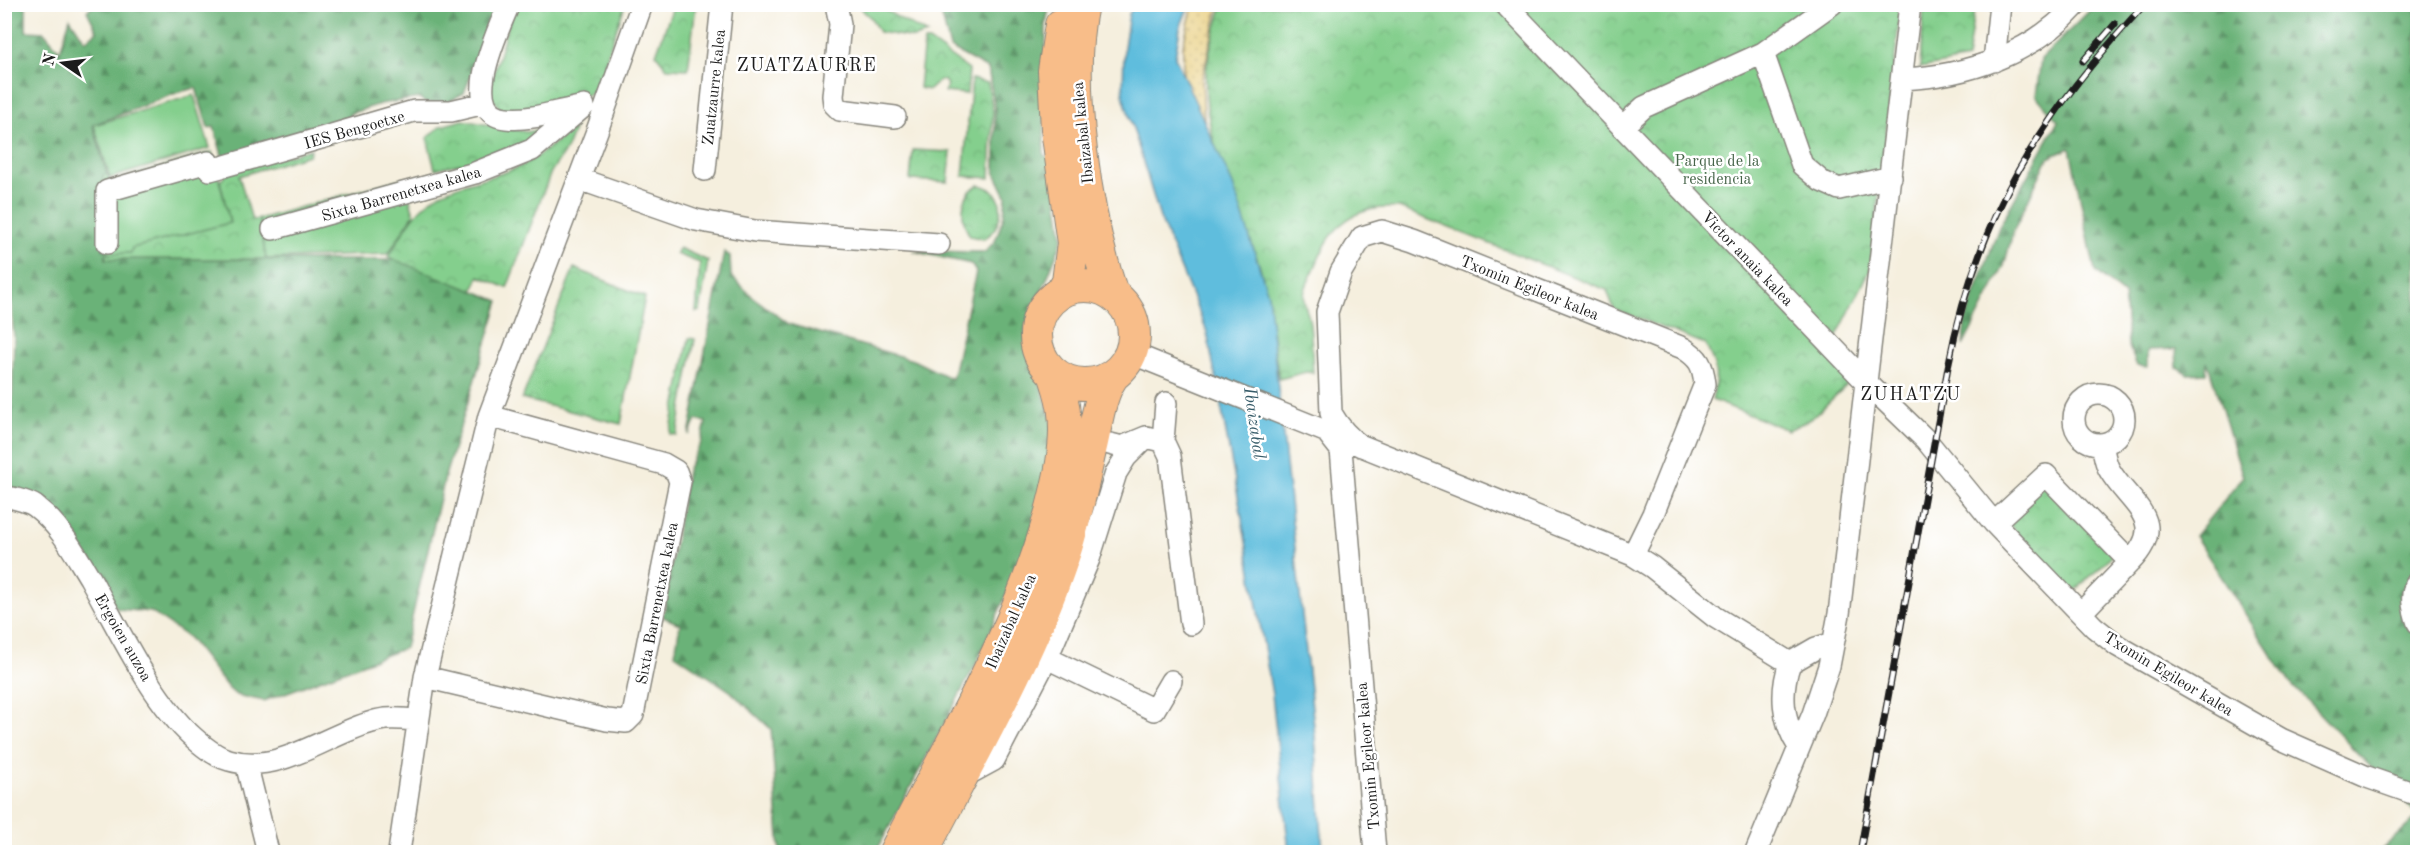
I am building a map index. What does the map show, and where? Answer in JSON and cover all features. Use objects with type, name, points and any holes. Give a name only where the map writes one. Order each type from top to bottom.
[{"type":"highway","name":"Ibaizabal kalea","points":[[1063,291],[1068,282],[1073,243],[1057,129],[1054,71],[1065,4]]},
{"type":"highway","name":"Ibaizabal kalea","points":[[1082,4],[1076,71],[1079,128],[1100,259],[1112,294]]},
{"type":"highway","points":[[1079,286],[1096,287],[1112,294],[1125,305],[1132,321],[1135,338],[1124,366],[1106,391],[1098,383],[1082,385],[1054,374],[1040,354],[1036,332],[1040,315],[1050,301],[1063,291],[1079,286]]},
{"type":"highway","name":"Ibaizabal kalea","points":[[895,852],[1001,643],[1030,579],[1041,548],[1056,491],[1064,447],[1065,415],[1054,374]]},
{"type":"highway","name":"Ibaizabal kalea","points":[[922,852],[1022,653],[1052,587],[1075,517],[1106,391]]},
{"type":"street","points":[[509,4],[482,75],[483,98],[491,112],[504,118],[532,117],[607,102]]},
{"type":"street","name":"Zuatzaurre kalea","points":[[705,170],[722,4]]},
{"type":"street","points":[[836,4],[840,24],[834,104],[840,110],[895,117]]},
{"type":"street","name":"Victor anaia kalea","points":[[1505,4],[1866,382]]},
{"type":"street","points":[[1622,127],[1644,107],[1763,53],[1832,4]]},
{"type":"street","points":[[1756,852],[1813,714],[1829,666],[1839,614],[1911,4]]},
{"type":"street","points":[[1994,61],[2000,4]]},
{"type":"street","points":[[399,852],[425,677],[489,416],[642,5]]},
{"type":"street","points":[[1902,79],[1950,74],[1994,61],[2047,33],[2076,6]]},
{"type":"street","points":[[1763,53],[1802,165],[1821,181],[1839,189],[1891,177]]},
{"type":"street","name":"IES Bengoetxe","points":[[107,243],[107,191],[208,162],[210,171],[485,103]]},
{"type":"street","name":"Sixta Barrenetxea kalea","points":[[273,229],[475,173],[532,150],[584,106]]},
{"type":"street","points":[[579,179],[696,220],[747,230],[939,244]]},
{"type":"street","name":"Txomin Egileor kalea","points":[[1375,852],[1341,450],[1328,422],[1327,312],[1331,295],[1341,272],[1362,237],[1382,231],[1414,241],[1683,348],[1698,357],[1704,370],[1705,384],[1653,514],[1633,555]]},
{"type":"street","points":[[1131,352],[1297,420],[1328,422],[1355,443],[1633,555],[1652,567],[1715,617],[1790,663]]},
{"type":"street","name":"Txomin Egileor kalea","points":[[1866,382],[1926,440],[1994,523],[2087,620],[2118,646],[2281,739],[2367,777],[2418,795]]},
{"type":"street","points":[[1106,391],[1107,441],[1110,444],[1116,473]]},
{"type":"street","points":[[959,779],[994,759],[1047,658],[1089,559],[1116,473],[1126,457],[1155,439],[1166,403]]},
{"type":"street","name":"Sixta Barrenetxea kalea","points":[[425,677],[607,720],[626,722],[633,715],[680,482],[676,471],[664,464],[489,416]]},
{"type":"street","points":[[1110,444],[1122,447],[1155,439]]},
{"type":"street","points":[[1155,439],[1170,456],[1191,624]]},
{"type":"street","points":[[1344,480],[1348,459],[1355,443]]},
{"type":"street","points":[[2087,620],[2130,562],[2142,550],[2147,538],[2146,522],[2130,495],[2109,471],[2102,444]]},
{"type":"street","points":[[1994,523],[2046,475],[2130,562]]},
{"type":"street","name":"Ergoien auzoa","points":[[14,498],[33,504],[52,522],[71,546],[163,703],[184,729],[205,748],[228,760],[246,763],[271,761],[292,756],[372,722],[392,718],[417,720]]},
{"type":"street","points":[[2418,581],[2415,584],[2412,605],[2418,623]]},
{"type":"street","points":[[1798,747],[1791,735],[1784,694],[1790,663],[1816,648],[1833,644]]},
{"type":"street","points":[[1047,658],[1154,710],[1171,681]]},
{"type":"street","points":[[246,763],[268,852]]},
{"type":"green space","points":[[674,4],[696,5],[688,69],[667,68],[656,54]]},
{"type":"green space","points":[[4,5],[26,5],[26,31],[44,32],[60,51],[70,18],[85,41],[97,31],[87,11],[93,5],[498,5],[464,93],[444,104],[424,102],[420,98],[380,104],[349,114],[355,124],[224,162],[214,127],[208,128],[196,88],[179,92],[93,125],[107,174],[103,175],[106,259],[398,260],[499,301],[446,473],[405,648],[264,701],[236,695],[189,638],[151,612],[118,609],[10,485],[14,338],[4,208]]},
{"type":"green space","points":[[514,5],[625,5],[608,53],[601,86],[597,91],[541,112],[503,113],[488,92]]},
{"type":"green space","points":[[863,5],[876,5],[927,34],[914,38],[879,32],[871,18],[861,9]]},
{"type":"green space","points":[[939,5],[1050,5],[1046,22],[1044,156],[1051,157],[1063,238],[1044,286],[1033,305],[1025,330],[1028,357],[1041,386],[1053,424],[1048,464],[1028,544],[977,662],[876,852],[780,852],[771,729],[730,691],[675,654],[680,624],[663,617],[687,470],[701,443],[706,422],[696,420],[689,435],[724,252],[730,256],[731,276],[754,298],[789,324],[913,360],[952,379],[976,272],[971,264],[913,251],[985,252],[995,241],[1004,216],[1006,196],[995,173],[995,108],[988,69],[950,48]]},
{"type":"green space","name":"Parque de la residencia","points":[[1222,5],[1901,5],[1870,270],[1836,338],[1850,382],[1811,419],[1788,430],[1712,400],[1715,371],[1705,344],[1614,309],[1607,290],[1399,208],[1369,210],[1357,214],[1346,220],[1329,239],[1304,295],[1310,325],[1313,373],[1306,372],[1279,379],[1270,311],[1261,271],[1217,151],[1206,101],[1207,66]]},
{"type":"green space","points":[[1924,5],[1975,5],[1967,59],[1920,68]]},
{"type":"green space","points":[[2095,5],[2417,5],[2417,815],[2290,683],[2195,536],[2243,477],[2207,361],[2206,373],[2188,374],[2177,367],[2176,349],[2148,350],[2148,367],[2137,366],[2128,344],[2124,295],[2095,271],[2070,148],[2048,158],[2013,232],[2004,266],[1963,346],[1965,322],[1999,227],[2058,121],[2036,96],[2041,59]]},
{"type":"green space","points":[[924,41],[929,41],[969,70],[967,94],[944,92],[947,86],[945,81],[940,80],[929,90],[919,88]]},
{"type":"green space","points":[[972,79],[988,83],[993,111],[990,178],[963,176]]},
{"type":"green space","points":[[194,95],[210,148],[110,178],[94,125]]},
{"type":"green space","points":[[463,120],[527,132],[554,126],[528,143],[497,155],[435,169],[427,138],[441,126]]},
{"type":"green space","points":[[575,127],[567,148],[551,172],[507,288],[479,276],[473,291],[388,257],[413,218],[432,199],[450,189],[504,173],[522,165],[538,156]]},
{"type":"green space","points":[[311,149],[309,155],[239,176],[252,220],[259,219],[266,259],[106,259],[103,175],[107,174],[110,182],[107,193],[108,254],[131,253],[132,248],[230,223],[220,181],[230,171]]},
{"type":"green space","points":[[913,150],[951,152],[948,182],[910,180]]},
{"type":"green space","points":[[212,152],[230,223],[132,248],[131,253],[108,254],[107,183]]},
{"type":"green space","points":[[404,178],[414,214],[388,254],[266,259],[259,219]]},
{"type":"green space","points":[[978,185],[995,193],[1000,208],[997,225],[984,239],[970,236],[963,216],[967,195]]},
{"type":"green space","points":[[679,248],[708,261],[700,311],[696,312],[700,263],[676,254]]},
{"type":"green space","points":[[574,268],[645,297],[621,424],[522,399]]},
{"type":"green space","points":[[689,338],[695,339],[677,435],[670,434]]},
{"type":"green space","points":[[2045,483],[2113,555],[2073,593],[2005,520]]},
{"type":"green space","points":[[2417,817],[2417,852],[2379,852]]},
{"type":"sand","points":[[1193,5],[1219,5],[1202,79],[1207,173],[1183,96],[1183,45]]},
{"type":"water","name":"Ibaizabal","points":[[1135,5],[1189,5],[1180,28],[1175,57],[1233,185],[1268,294],[1315,736],[1323,852],[1289,852],[1272,694],[1207,332],[1160,218],[1123,95],[1124,47],[1129,14]]},
{"type":"railway","points":[[1860,852],[1948,367],[1961,312],[1977,261],[2018,170],[2044,128],[2074,87],[2145,4]]},
{"type":"railway","points":[[2083,61],[2115,24]]},
{"type":"district","name":"ZUATZAURRE","points":[[807,65]]},
{"type":"district","name":"ZUHATZU","points":[[1911,394]]}]
